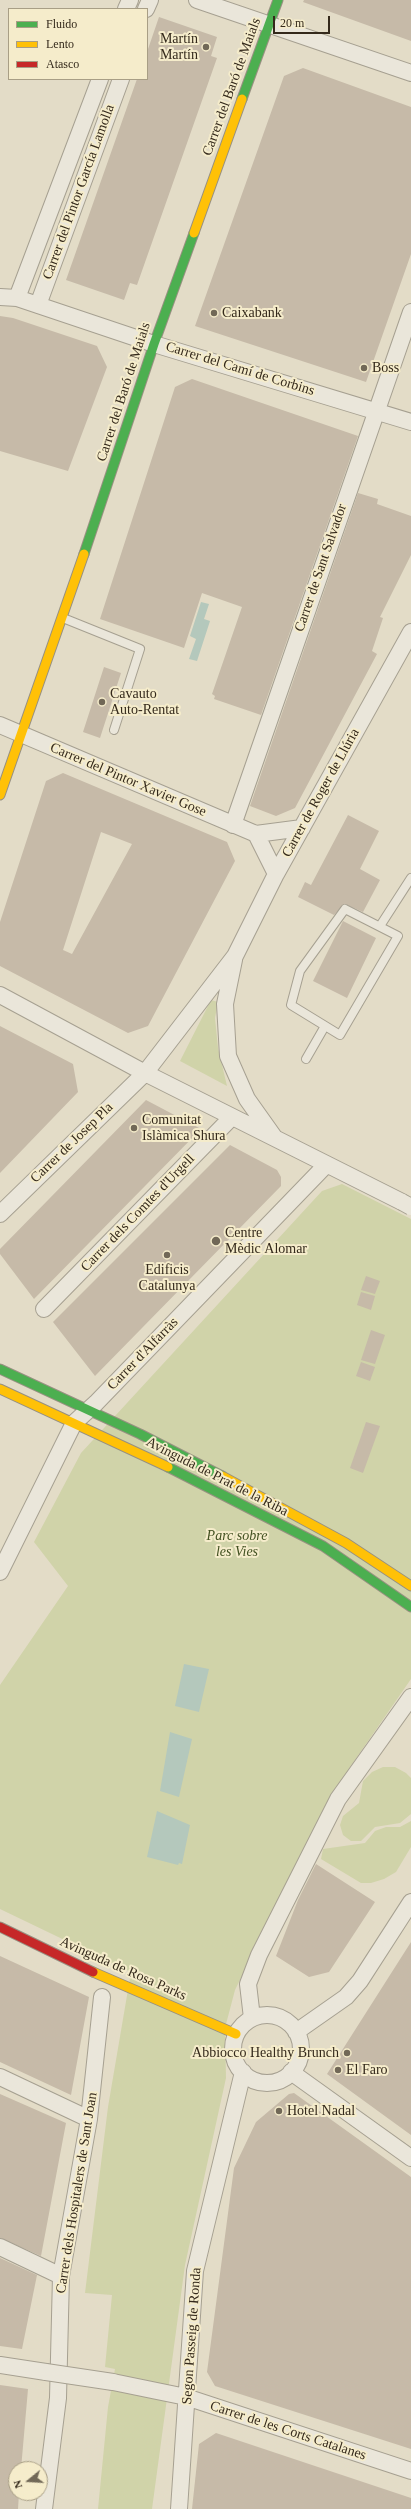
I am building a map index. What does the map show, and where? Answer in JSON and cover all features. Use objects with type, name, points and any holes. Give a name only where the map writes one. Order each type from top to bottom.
[{"type":"main road","name":"Carrer del Baró de Maials","points":[[0,795],[62,618],[154,344],[278,0]]},
{"type":"main road","name":"Avinguda de Prat de la Riba","points":[[0,1369],[140,1434],[311,1523],[346,1543],[411,1586]]},
{"type":"main road","name":"Avinguda de Prat de la Riba","points":[[0,1389],[190,1477],[323,1546],[411,1607]]},
{"type":"main road","name":"Avinguda de Rosa Parks","points":[[0,1927],[111,1980],[236,2034]]},
{"type":"street","points":[[197,0],[269,26],[411,73]]},
{"type":"street","name":"Carrer del Pintor García Lamolla","points":[[17,298],[100,80]]},
{"type":"street","name":"Carrer del Pintor García Lamolla","points":[[38,306],[121,80]]},
{"type":"street","name":"Carrer del Camí de Corbins","points":[[0,297],[17,298],[154,344],[376,410],[411,422]]},
{"type":"street","name":"Carrer de Sant Salvador","points":[[233,825],[411,312]]},
{"type":"street","name":"Carrer de Roger de Llúria","points":[[145,1073],[235,956],[276,874],[411,632]]},
{"type":"street","name":"Carrer del Pintor Xavier Gose","points":[[0,725],[256,834],[302,828]]},
{"type":"street","points":[[256,834],[276,874]]},
{"type":"street","name":"Carrer de Roger de Llúria","points":[[235,956],[225,1004],[228,1056],[247,1099],[275,1138]]},
{"type":"street","points":[[0,995],[145,1073],[406,1204]]},
{"type":"street","name":"Carrer de Josep Pla","points":[[0,1214],[145,1073]]},
{"type":"street","name":"Carrer dels Comtes d'Urgell","points":[[44,1308],[232,1116]]},
{"type":"street","name":"Carrer d'Alfarràs","points":[[0,1572],[74,1423],[326,1165]]},
{"type":"street","points":[[252,2018],[248,1984],[258,1955],[338,1799],[411,1697]]},
{"type":"street","points":[[296,2032],[346,1997],[360,1981],[411,1902]]},
{"type":"street","name":"Carrer dels Hospitalers de Sant Joan","points":[[44,2509],[58,2398],[61,2276],[89,2118],[102,1997]]},
{"type":"street","points":[[262,2015],[273,2015],[284,2019],[296,2032],[301,2045],[300,2055],[292,2072],[283,2078],[267,2082],[252,2079],[243,2072],[237,2064],[234,2054],[236,2034],[243,2025],[252,2018],[262,2015]]},
{"type":"street","name":"Segon Passeig de Ronda","points":[[179,2509],[195,2271],[243,2072]]},
{"type":"street","points":[[292,2072],[411,2158]]},
{"type":"street","points":[[0,2077],[89,2118]]},
{"type":"street","points":[[0,2247],[61,2276]]},
{"type":"street","name":"Carrer de les Corts Catalanes","points":[[0,2365],[112,2382],[186,2397],[411,2471]]},
{"type":"lane","points":[[62,618],[140,650],[114,730]]},
{"type":"lane","points":[[380,926],[411,878]]},
{"type":"lane","points":[[345,909],[380,926],[398,936],[340,1035],[291,1005],[300,972],[345,909]]},
{"type":"lane","points":[[306,1059],[325,1026]]},
{"type":"green space","points":[[211,1000],[218,1002],[215,1018],[218,1048],[227,1086],[180,1061]]},
{"type":"green space","name":"Parc sobre les Vies","points":[[342,1184],[411,1219],[411,1679],[348,1770],[301,1856],[235,1990],[225,2028],[226,2078],[185,2265],[152,2509],[98,2509],[108,2407],[115,2369],[105,2367],[112,2295],[85,2293],[108,2107],[131,1972],[0,1909],[0,1685],[68,1586],[34,1542],[81,1453],[322,1191]]},
{"type":"green space","points":[[383,1767],[395,1767],[406,1773],[411,1778],[411,1814],[400,1823],[375,1827],[361,1841],[351,1841],[343,1835],[340,1825],[343,1816],[359,1803],[363,1781],[372,1772]]},
{"type":"green space","points":[[411,1821],[411,1847],[396,1872],[384,1879],[371,1883],[361,1883],[321,1859],[323,1849],[365,1843],[375,1831],[386,1827],[400,1827]]},
{"type":"shaded area","points":[[201,602],[209,604],[204,619],[210,621],[197,661],[189,659],[196,639],[190,636]]},
{"type":"shaded area","points":[[184,1664],[209,1669],[199,1712],[175,1706]]},
{"type":"shaded area","points":[[170,1732],[192,1739],[179,1797],[160,1791]]},
{"type":"shaded area","points":[[157,1811],[190,1825],[182,1864],[179,1863],[178,1865],[147,1857]]},
{"type":"building","points":[[304,0],[411,0],[411,41],[303,2]]},
{"type":"building","points":[[159,17],[217,37],[211,56],[217,58],[137,285],[130,283],[124,300],[66,280],[137,80],[148,80],[148,49]]},
{"type":"building","points":[[303,68],[411,107],[411,254],[366,382],[195,326],[284,76]]},
{"type":"building","points":[[0,316],[13,318],[97,346],[107,367],[68,471],[0,451]]},
{"type":"building","points":[[192,379],[358,436],[261,715],[214,699],[215,696],[212,694],[242,607],[202,593],[184,648],[100,619],[175,387]]},
{"type":"building","points":[[358,493],[378,499],[377,504],[411,516],[411,555],[380,617],[383,618],[372,651],[377,654],[295,808],[276,816],[250,806]]},
{"type":"building","name":"Cavauto Auto-Rentat","points":[[104,667],[121,673],[100,738],[83,732]]},
{"type":"building","points":[[63,773],[227,842],[235,861],[148,1026],[128,1033],[0,966],[0,922],[46,781]],"holes":[[[101,832],[132,844],[72,954],[63,950]]]},
{"type":"building","points":[[348,815],[379,831],[360,869],[380,880],[363,912],[345,904],[334,915],[298,897],[305,882],[311,885]]},
{"type":"building","points":[[343,921],[376,938],[347,998],[313,981]]},
{"type":"building","points":[[0,1026],[73,1064],[78,1092],[0,1173]]},
{"type":"building","points":[[146,1100],[201,1129],[34,1299],[0,1254],[0,1249]]},
{"type":"building","name":"Edificis Catalunya","points":[[230,1145],[277,1170],[281,1177],[281,1186],[95,1376],[53,1322]]},
{"type":"building","points":[[366,1276],[380,1281],[375,1294],[361,1290]]},
{"type":"building","points":[[361,1292],[375,1296],[371,1310],[357,1305]]},
{"type":"building","points":[[371,1330],[385,1335],[375,1364],[361,1360]]},
{"type":"building","points":[[361,1362],[375,1367],[370,1381],[356,1376]]},
{"type":"building","points":[[366,1422],[380,1426],[363,1473],[350,1468]]},
{"type":"building","points":[[316,1864],[375,1902],[329,1972],[309,1977],[276,1956],[298,1900]]},
{"type":"building","points":[[411,1942],[411,2135],[327,2074]]},
{"type":"building","points":[[0,1956],[89,1997],[71,2095],[0,2062]]},
{"type":"building","points":[[294,2093],[411,2177],[411,2449],[215,2386],[207,2372],[234,2168],[256,2122],[289,2094]]},
{"type":"building","points":[[0,2094],[66,2123],[41,2256],[0,2238]]},
{"type":"building","points":[[0,2258],[37,2275],[22,2349],[0,2346]]},
{"type":"building","points":[[0,2385],[28,2389],[22,2461],[8,2461],[8,2501],[18,2501],[18,2509],[0,2509]]},
{"type":"building","points":[[216,2433],[411,2498],[411,2509],[192,2509],[199,2444]]},
{"type":"traffic: fast","points":[[242,99],[278,0]]},
{"type":"traffic: fast","points":[[84,554],[154,344],[194,233]]},
{"type":"traffic: fast","points":[[0,1369],[140,1434],[222,1476]]},
{"type":"traffic: fast","points":[[168,1467],[323,1546],[411,1607]]},
{"type":"traffic: slow","points":[[194,233],[242,99]]},
{"type":"traffic: slow","points":[[0,795],[84,554]]},
{"type":"traffic: slow","points":[[0,1389],[168,1467]]},
{"type":"traffic: slow","points":[[222,1476],[346,1543],[411,1586]]},
{"type":"traffic: slow","points":[[93,1972],[236,2034]]},
{"type":"traffic: jam","points":[[0,1927],[93,1972]]},
{"type":"place","name":"Martín Martín","points":[[206,47]]},
{"type":"place","name":"Caixabank","points":[[214,313]]},
{"type":"place","name":"Boss","points":[[364,368]]},
{"type":"place","name":"Cavauto Auto-Rentat","points":[[102,702]]},
{"type":"place","name":"Comunitat Islàmica Shura","points":[[134,1128]]},
{"type":"place","name":"Centre Mèdic Alomar","points":[[216,1241]]},
{"type":"place","name":"Edificis Catalunya","points":[[167,1255]]},
{"type":"place","name":"Abbiocco Healthy Brunch","points":[[347,2053]]},
{"type":"place","name":"El Faro","points":[[338,2070]]},
{"type":"place","name":"Hotel Nadal","points":[[279,2111]]}]
